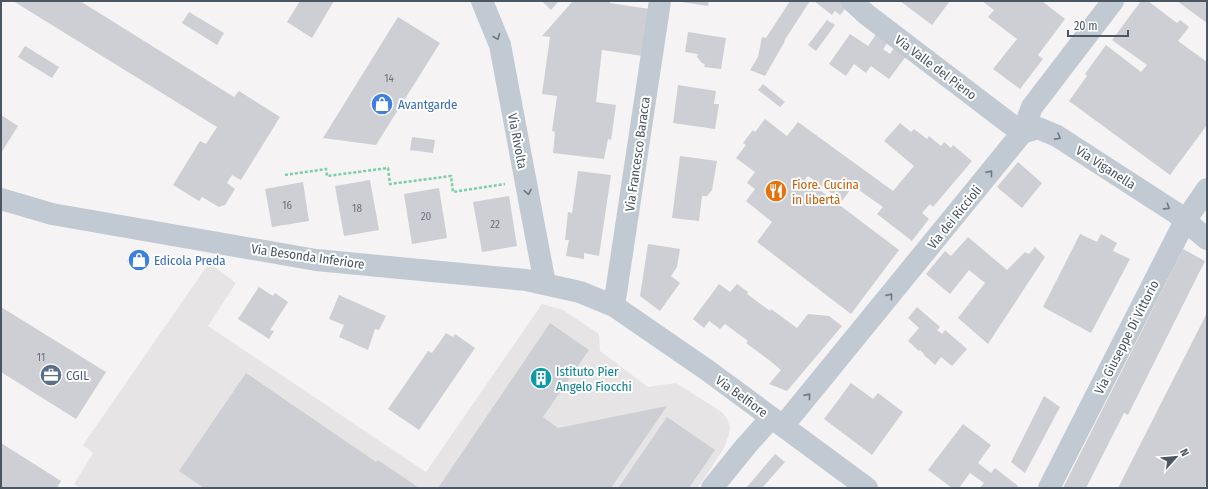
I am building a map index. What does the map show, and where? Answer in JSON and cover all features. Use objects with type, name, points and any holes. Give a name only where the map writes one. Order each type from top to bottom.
[{"type":"street","name":"Via Rivolta","points":[[482,1],[500,45],[545,284]]},
{"type":"street","name":"Via Francesco Baracca","points":[[614,306],[660,1]]},
{"type":"street","name":"Via Valle del Pieno","points":[[852,1],[866,14],[1022,133]]},
{"type":"street","name":"Via dei Riccioli","points":[[712,488],[746,446],[777,422],[1022,133],[1032,107],[1113,1]]},
{"type":"street","name":"Via Viganella","points":[[1022,133],[1038,128],[1057,136],[1176,213],[1207,239]]},
{"type":"street","name":"Via Giuseppe Di Vittorio","points":[[1049,488],[1185,221],[1207,189]]},
{"type":"street","name":"Via Besonda Inferiore","points":[[1,199],[52,214],[316,260],[526,280],[580,292],[614,306]]},
{"type":"street","name":"Via Belfiore","points":[[614,306],[707,370],[867,488]]},
{"type":"path","points":[[285,175],[326,170],[327,176],[388,168],[390,184],[451,176],[453,192],[526,182]]},
{"type":"shaded area","points":[[209,263],[236,283],[208,326],[426,472],[542,304],[563,310],[599,334],[600,351],[648,387],[676,383],[723,413],[730,427],[729,434],[724,448],[698,488],[80,488],[74,484],[93,453],[83,445]]},
{"type":"building","points":[[13,1],[80,1],[234,97],[239,91],[280,117],[241,180],[232,175],[227,183],[235,189],[225,205],[219,207],[202,197],[199,201],[173,185],[200,141],[206,144],[217,127]]},
{"type":"building","points":[[300,1],[334,1],[312,38],[287,22]]},
{"type":"building","points":[[542,1],[559,1],[551,10]]},
{"type":"building","points":[[573,1],[610,1],[610,3],[649,9],[643,56],[602,50],[596,102],[616,105],[611,140],[608,139],[604,159],[553,153],[555,132],[552,131],[557,96],[542,94],[550,37],[542,36]]},
{"type":"building","points":[[682,1],[709,1],[708,6]]},
{"type":"building","points":[[790,1],[810,1],[784,41],[765,76],[750,70],[758,57],[762,37],[766,38]]},
{"type":"building","points":[[814,1],[846,1],[849,4],[840,15],[835,11],[832,15]]},
{"type":"building","points":[[900,1],[950,1],[932,25]]},
{"type":"building","points":[[982,1],[1042,1],[1065,19],[1038,55],[1043,59],[1020,89],[993,69],[1017,39],[988,17],[994,10]]},
{"type":"building","points":[[1141,1],[1148,1],[1177,23],[1180,20],[1189,27],[1178,41],[1207,62],[1207,125],[1170,175],[1069,101],[1087,76],[1085,74],[1106,45],[1141,72],[1147,65],[1112,40]]},
{"type":"building","points":[[1177,1],[1207,1],[1207,23]]},
{"type":"building","points":[[189,12],[224,33],[217,45],[182,23]]},
{"type":"building","points":[[398,17],[440,43],[376,145],[323,138]]},
{"type":"building","points":[[827,20],[835,25],[816,51],[808,45]]},
{"type":"building","points":[[688,32],[726,38],[721,69],[704,67],[705,64],[702,63],[697,57],[698,54],[685,52]]},
{"type":"building","points":[[877,33],[889,41],[883,49],[890,54],[895,46],[907,55],[889,79],[871,66],[866,73],[854,64],[846,76],[829,64],[850,34],[868,46]]},
{"type":"building","points":[[25,46],[59,67],[52,78],[18,57]]},
{"type":"building","points":[[763,84],[785,102],[780,107],[758,90]]},
{"type":"building","points":[[678,85],[716,91],[714,104],[719,104],[715,129],[673,123]]},
{"type":"building","points":[[1,115],[18,126],[1,153]]},
{"type":"building","points":[[765,119],[787,136],[798,122],[893,191],[914,166],[884,141],[900,123],[911,132],[914,129],[927,139],[929,136],[941,146],[944,142],[951,148],[953,145],[972,161],[933,207],[930,204],[922,213],[929,219],[912,241],[877,214],[883,207],[853,186],[842,201],[808,176],[805,179],[899,250],[851,314],[757,242],[772,222],[746,201],[755,189],[747,183],[755,172],[736,158],[746,145],[743,143],[753,130],[755,132]]},
{"type":"building","points":[[412,137],[435,140],[433,153],[410,150]]},
{"type":"building","points":[[680,156],[717,161],[712,190],[707,196],[702,196],[699,221],[672,218]]},
{"type":"building","points":[[1018,162],[1042,183],[1022,208],[997,187]]},
{"type":"building","points":[[578,171],[611,175],[599,256],[584,253],[584,259],[566,256],[569,240],[565,240],[568,212],[572,213]]},
{"type":"building","points":[[370,180],[379,230],[344,236],[335,186]]},
{"type":"building","points":[[303,182],[309,221],[272,227],[265,189]]},
{"type":"building","points":[[439,188],[447,238],[412,244],[404,194]]},
{"type":"building","points":[[509,196],[517,246],[482,252],[473,202]]},
{"type":"building","points":[[1080,234],[1097,242],[1101,234],[1117,243],[1113,251],[1130,259],[1091,333],[1043,307]]},
{"type":"building","points":[[968,237],[1007,270],[1025,252],[1029,254],[1035,247],[1045,257],[988,344],[958,318],[985,283],[969,270],[950,294],[926,274],[945,251],[951,256]]},
{"type":"building","points":[[648,244],[680,249],[677,267],[671,276],[680,283],[660,311],[640,296]]},
{"type":"building","points":[[1183,249],[1205,261],[1128,415],[1124,413],[1086,488],[1063,488]]},
{"type":"building","name":"Edicola Preda","points":[[129,254],[150,257],[149,266],[127,262]]},
{"type":"building","points":[[719,284],[730,292],[737,284],[748,292],[747,294],[770,311],[771,309],[797,328],[808,314],[829,316],[842,326],[787,391],[769,384],[781,370],[746,343],[748,341],[725,324],[720,329],[709,321],[704,328],[693,319]]},
{"type":"building","points":[[259,287],[273,296],[275,293],[288,302],[270,330],[274,331],[269,339],[238,319]]},
{"type":"building","points":[[339,295],[386,316],[379,330],[375,329],[368,350],[339,337],[344,325],[329,319]]},
{"type":"building","points":[[1,307],[106,372],[76,419],[1,372]]},
{"type":"building","points":[[917,307],[940,327],[937,330],[942,334],[945,330],[967,349],[952,366],[941,357],[935,365],[920,350],[919,351],[908,341],[919,328],[908,318]]},
{"type":"building","points":[[1207,313],[1207,482],[1204,488],[1118,488]]},
{"type":"building","name":"Istituto Pier Angelo Fiocchi","points":[[550,323],[589,350],[543,417],[558,428],[667,406],[611,488],[438,488]]},
{"type":"building","points":[[446,333],[453,337],[455,334],[475,348],[419,430],[388,409],[428,351],[432,353]]},
{"type":"building","points":[[246,373],[376,462],[378,460],[419,488],[204,488],[179,471]]},
{"type":"building","points":[[851,383],[873,399],[878,393],[903,412],[872,455],[824,419]]},
{"type":"building","points":[[1044,396],[1060,407],[1025,473],[1011,462]]},
{"type":"building","points":[[667,417],[715,450],[689,488],[618,488]]},
{"type":"building","points":[[963,424],[991,445],[978,463],[991,473],[995,468],[1018,486],[1017,488],[980,488],[984,483],[970,473],[959,488],[952,488],[928,470]]},
{"type":"building","points":[[1,443],[61,481],[57,488],[1,488]]},
{"type":"building","points":[[775,454],[785,462],[762,488],[746,488]]},
{"type":"place","name":"Avantgarde","points":[[382,104]]},
{"type":"place","name":"Fiore. Cucina in libertà","points":[[776,191]]},
{"type":"place","name":"Edicola Preda","points":[[139,260]]},
{"type":"place","name":"CGIL","points":[[51,375]]},
{"type":"place","name":"Istituto Pier Angelo Fiocchi","points":[[541,378]]}]
